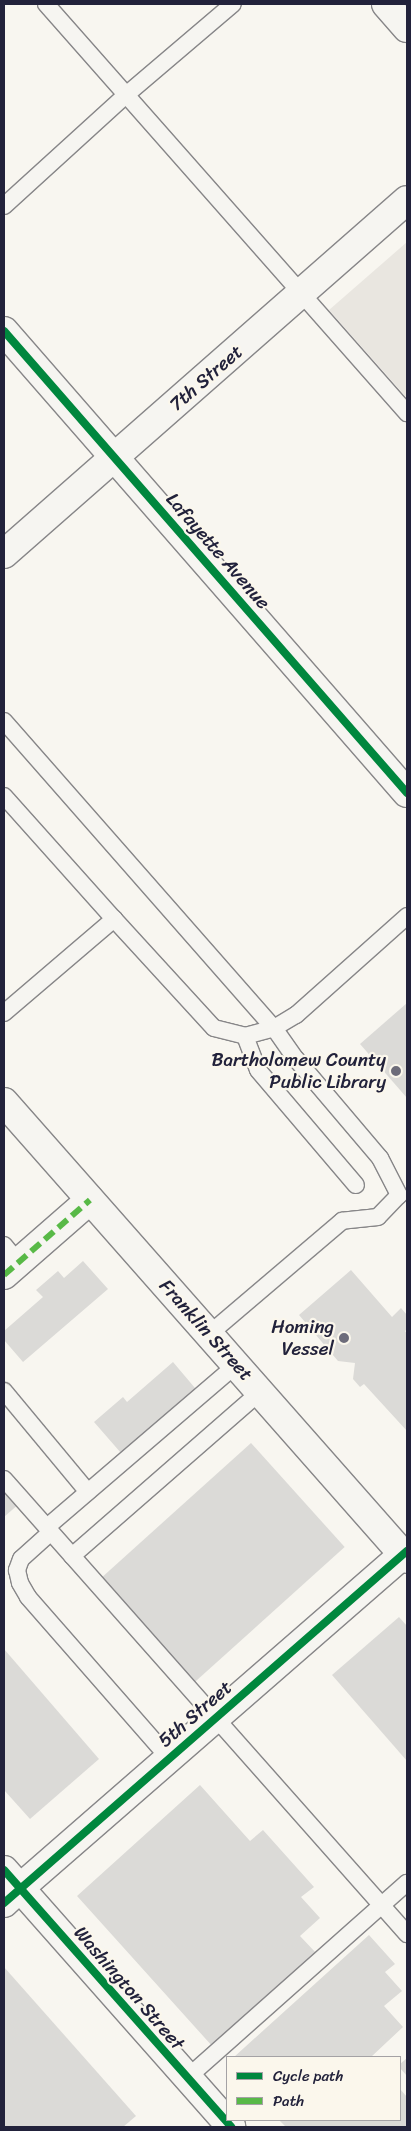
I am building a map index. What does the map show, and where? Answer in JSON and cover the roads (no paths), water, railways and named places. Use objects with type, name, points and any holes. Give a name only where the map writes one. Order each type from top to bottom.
[{"type":"street","points":[[386,4],[407,28]]},
{"type":"street","name":"7th Street","points":[[4,554],[407,200]]},
{"type":"street","name":"Lafayette Avenue","points":[[4,331],[407,793]]},
{"type":"street","name":"Franklin Street","points":[[4,1102],[406,1555]]},
{"type":"street","points":[[9,1261],[90,1200]]},
{"type":"street","name":"5th Street","points":[[9,1887],[170,1758],[406,1555]]},
{"type":"street","name":"Washington Street","points":[[9,1887],[188,2078],[231,2127]]},
{"type":"lane","points":[[4,206],[126,95],[233,4]]},
{"type":"lane","points":[[53,6],[126,95],[407,412]]},
{"type":"lane","points":[[4,721],[274,1028],[296,1059],[380,1158],[400,1195],[378,1217],[342,1221],[209,1334]]},
{"type":"lane","points":[[4,796],[214,1028],[245,1036],[274,1028],[296,1015],[407,916]]},
{"type":"lane","points":[[4,1013],[114,919]]},
{"type":"lane","points":[[245,1036],[258,1070],[356,1185]]},
{"type":"lane","points":[[170,1758],[28,1596],[20,1584],[17,1570],[21,1559],[88,1492],[236,1365]]},
{"type":"lane","points":[[4,1391],[88,1492]]},
{"type":"lane","points":[[72,1556],[260,1392]]},
{"type":"lane","points":[[4,1479],[407,1934]]},
{"type":"lane","points":[[188,2078],[407,1883]]},
{"type":"place","name":"Bartholomew County Public Library","points":[[396,1071]]},
{"type":"place","name":"Homing Vessel","points":[[344,1338]]}]
